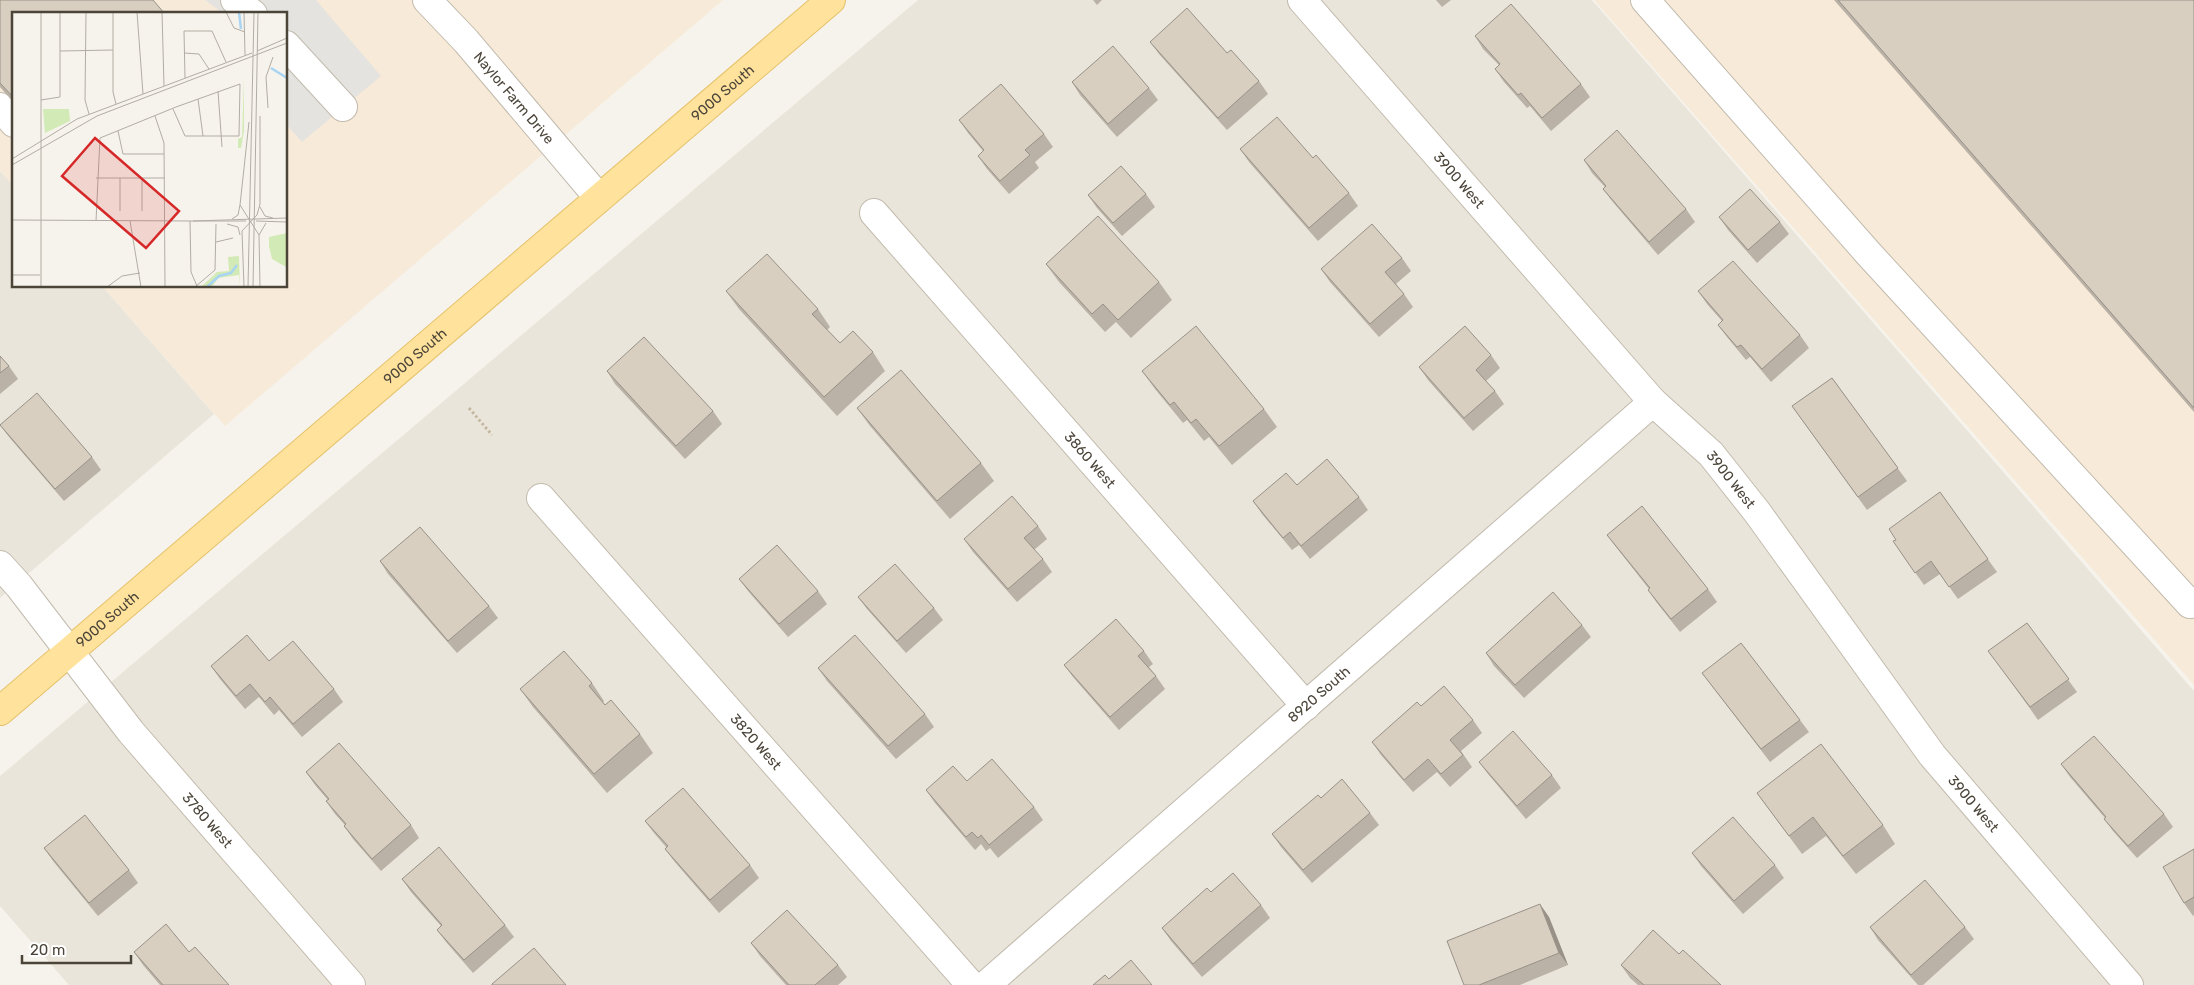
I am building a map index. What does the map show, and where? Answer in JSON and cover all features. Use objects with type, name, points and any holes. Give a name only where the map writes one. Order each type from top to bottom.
[{"type":"main road","name":"9000 South","points":[[0,711],[830,0]]},
{"type":"street","points":[[234,0],[251,12]]},
{"type":"street","name":"Naylor Farm Drive","points":[[427,0],[472,48],[600,198]]},
{"type":"street","name":"3900 West","points":[[1302,0],[1653,402],[1710,454],[1757,512],[1932,755],[2129,985]]},
{"type":"street","points":[[1645,0],[1874,260],[2190,604],[2194,601]]},
{"type":"street","points":[[288,47],[343,107]]},
{"type":"street","points":[[0,107],[12,121]]},
{"type":"street","name":"3860 West","points":[[874,213],[1306,706]]},
{"type":"street","name":"8920 South","points":[[986,985],[1653,402]]},
{"type":"street","name":"3820 West","points":[[541,498],[970,985]]},
{"type":"street","name":"3780 West","points":[[0,565],[19,586],[131,732],[351,985]]},
{"type":"path","points":[[469,408],[492,435]]},
{"type":"shaded area","points":[[0,0],[723,0],[225,426],[104,288],[288,288],[288,12],[12,12],[12,184],[0,171]]},
{"type":"shaded area","points":[[205,0],[316,0],[381,76],[302,142],[288,126],[288,12],[221,12]]},
{"type":"shaded area","points":[[918,0],[1592,0],[2194,691],[2194,985],[69,985],[0,906],[0,776]]},
{"type":"shaded area","points":[[1594,0],[2194,0],[2194,685]]},
{"type":"shaded area","points":[[0,171],[12,184],[12,288],[104,288],[214,414],[0,598]]},
{"type":"building","points":[[0,0],[153,0],[163,12],[12,12],[12,96],[0,83]]},
{"type":"building","points":[[1838,0],[2194,0],[2194,408]]},
{"type":"building","points":[[1511,4],[1581,84],[1542,118],[1521,93],[1518,95],[1495,69],[1500,64],[1475,36]]},
{"type":"building","points":[[1187,8],[1227,53],[1231,50],[1259,81],[1218,118],[1150,42]]},
{"type":"building","points":[[1113,46],[1149,88],[1108,124],[1072,82]]},
{"type":"building","points":[[1001,84],[1044,134],[1025,150],[1030,155],[1000,181],[978,156],[984,150],[959,120]]},
{"type":"building","points":[[1277,117],[1313,158],[1316,155],[1349,193],[1309,228],[1240,149]]},
{"type":"building","points":[[1617,130],[1686,209],[1649,242],[1603,189],[1606,186],[1584,160]]},
{"type":"building","points":[[1121,166],[1146,194],[1113,223],[1088,195]]},
{"type":"building","points":[[1750,189],[1780,222],[1748,250],[1719,217]]},
{"type":"building","points":[[1098,216],[1159,282],[1118,320],[1103,304],[1092,314],[1046,264]]},
{"type":"building","points":[[1372,224],[1402,258],[1385,272],[1404,294],[1370,324],[1321,269]]},
{"type":"building","points":[[767,254],[818,309],[812,314],[840,343],[853,331],[873,352],[824,397],[726,291]]},
{"type":"building","points":[[1733,261],[1800,335],[1762,369],[1741,345],[1737,347],[1718,325],[1723,320],[1698,291]]},
{"type":"building","points":[[1196,326],[1264,409],[1219,446],[1196,419],[1191,423],[1174,402],[1170,405],[1142,371]]},
{"type":"building","points":[[1465,326],[1491,355],[1476,370],[1495,391],[1464,418],[1419,367]]},
{"type":"building","points":[[644,337],[713,411],[676,446],[607,371]]},
{"type":"building","points":[[0,356],[9,366],[0,373]]},
{"type":"building","points":[[901,370],[981,463],[937,501],[857,408]]},
{"type":"building","points":[[1832,378],[1898,468],[1858,497],[1792,406]]},
{"type":"building","points":[[37,393],[92,457],[55,489],[0,425]]},
{"type":"building","points":[[1327,459],[1359,497],[1301,546],[1290,532],[1283,538],[1253,501],[1286,473],[1297,485]]},
{"type":"building","points":[[1940,492],[1988,559],[1949,587],[1931,561],[1915,573],[1893,541],[1896,540],[1889,529]]},
{"type":"building","points":[[1012,496],[1038,526],[1024,538],[1043,559],[1008,589],[964,539]]},
{"type":"building","points":[[1642,506],[1708,589],[1671,619],[1648,590],[1650,588],[1607,535]]},
{"type":"building","points":[[420,527],[489,606],[448,641],[380,561]]},
{"type":"building","points":[[777,545],[818,591],[779,624],[739,579]]},
{"type":"building","points":[[895,564],[934,608],[897,641],[858,597]]},
{"type":"building","points":[[1553,592],[1582,625],[1515,685],[1486,653]]},
{"type":"building","points":[[1116,619],[1144,651],[1138,656],[1156,676],[1110,717],[1064,665]]},
{"type":"building","points":[[2027,623],[2069,679],[2030,707],[1988,651]]},
{"type":"building","points":[[247,635],[269,661],[293,641],[334,689],[293,724],[270,697],[265,702],[250,684],[236,696],[211,666]]},
{"type":"building","points":[[855,635],[925,714],[888,746],[818,668]]},
{"type":"building","points":[[1741,643],[1800,720],[1761,749],[1702,673]]},
{"type":"building","points":[[564,651],[592,683],[589,686],[605,705],[611,700],[640,734],[594,774],[520,689]]},
{"type":"building","points":[[1444,686],[1473,720],[1450,740],[1463,755],[1441,774],[1428,759],[1404,780],[1372,742],[1417,702],[1421,706]]},
{"type":"building","points":[[1513,731],[1552,775],[1517,806],[1479,762]]},
{"type":"building","points":[[2094,736],[2164,814],[2128,846],[2104,819],[2106,817],[2061,764]]},
{"type":"building","points":[[339,743],[411,825],[372,859],[344,826],[346,824],[326,801],[329,799],[306,772]]},
{"type":"building","points":[[1821,744],[1883,825],[1843,856],[1813,817],[1789,836],[1757,793]]},
{"type":"building","points":[[992,759],[1034,807],[989,845],[981,835],[978,838],[972,832],[966,837],[926,790],[953,766],[967,781]]},
{"type":"building","points":[[1342,779],[1370,813],[1303,870],[1272,834],[1318,795],[1321,798]]},
{"type":"building","points":[[683,788],[750,865],[710,900],[665,849],[668,846],[645,821]]},
{"type":"building","points":[[85,815],[129,870],[89,903],[44,848]]},
{"type":"building","points":[[1733,817],[1775,865],[1734,901],[1692,853]]},
{"type":"building","points":[[439,847],[505,925],[464,960],[437,930],[442,925],[402,879]]},
{"type":"building","points":[[2194,849],[2194,897],[2184,903],[2163,867]]},
{"type":"building","points":[[1233,873],[1261,905],[1193,964],[1162,928],[1207,888],[1211,892]]},
{"type":"building","points":[[1925,880],[1965,927],[1911,975],[1870,927]]},
{"type":"building","points":[[1540,904],[1559,953],[1479,985],[1464,985],[1447,941]]},
{"type":"building","points":[[787,910],[838,965],[815,985],[789,985],[751,943]]},
{"type":"building","points":[[166,924],[189,952],[195,947],[229,985],[163,985],[134,952]]},
{"type":"building","points":[[1653,930],[1679,954],[1683,950],[1721,985],[1644,985],[1621,965]]},
{"type":"building","points":[[534,948],[566,985],[492,985],[492,984]]},
{"type":"building","points":[[1131,960],[1152,985],[1093,985],[1105,975],[1109,979]]}]
